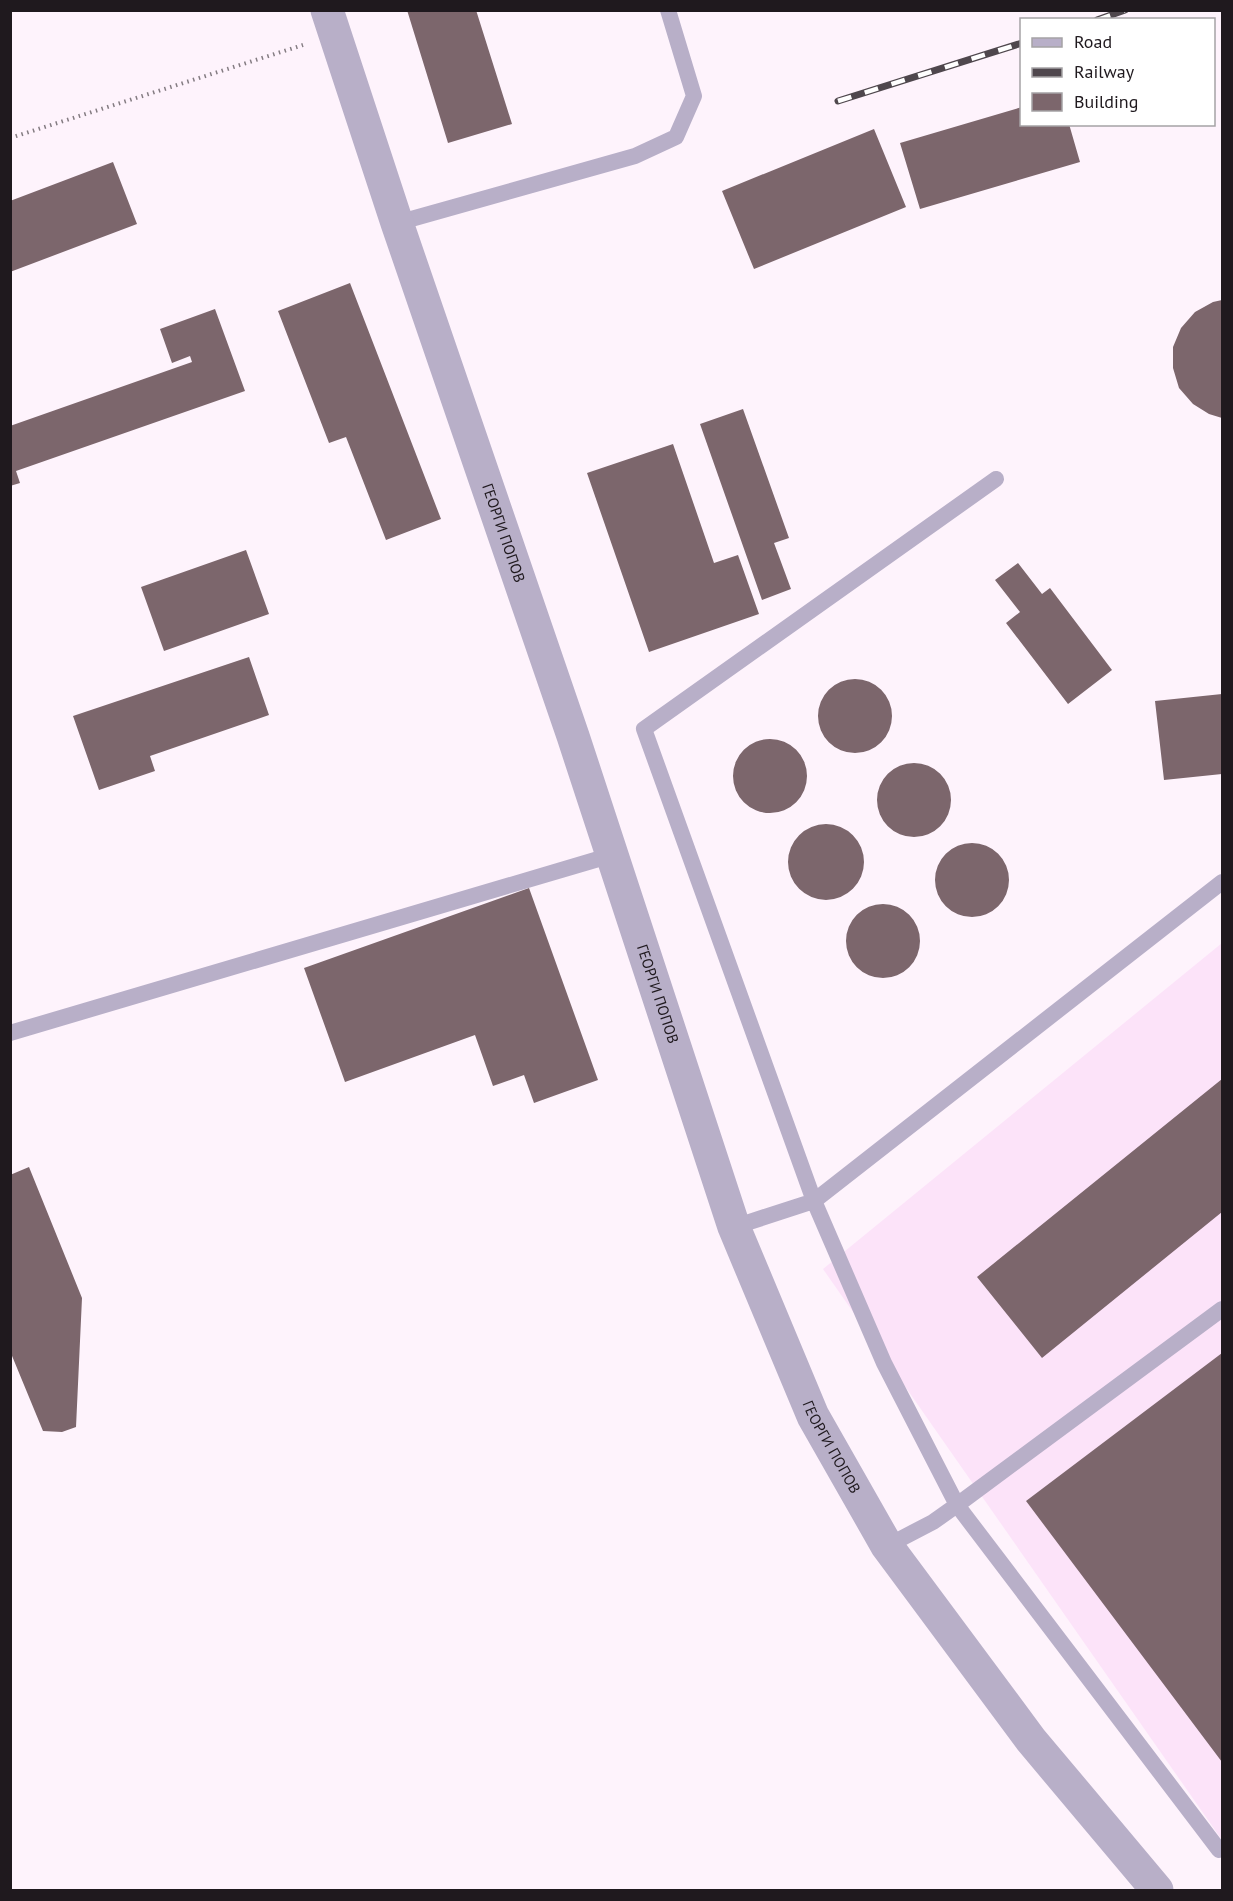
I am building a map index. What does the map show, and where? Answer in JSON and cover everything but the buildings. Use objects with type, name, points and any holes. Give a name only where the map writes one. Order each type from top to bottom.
[{"type":"street","name":"ГЕОРГИ ПОПОВ","points":[[331,22],[612,855],[734,1227],[813,1416],[887,1546],[1031,1740],[1157,1890]]},
{"type":"lane","points":[[397,223],[635,156],[676,137],[694,96],[668,10]]},
{"type":"lane","points":[[996,479],[644,729],[814,1201],[884,1363],[957,1505],[1219,1850]]},
{"type":"lane","points":[[10,1033],[612,855]]},
{"type":"lane","points":[[734,1227],[814,1201],[1222,882]]},
{"type":"lane","points":[[887,1546],[933,1522],[1222,1309]]},
{"type":"path","points":[[10,138],[331,22]]},
{"type":"shaded area","points":[[1222,943],[1222,1840],[823,1269]]},
{"type":"railway","points":[[1103,18],[1125,10]]},
{"type":"railway","points":[[838,101],[1020,44]]}]
